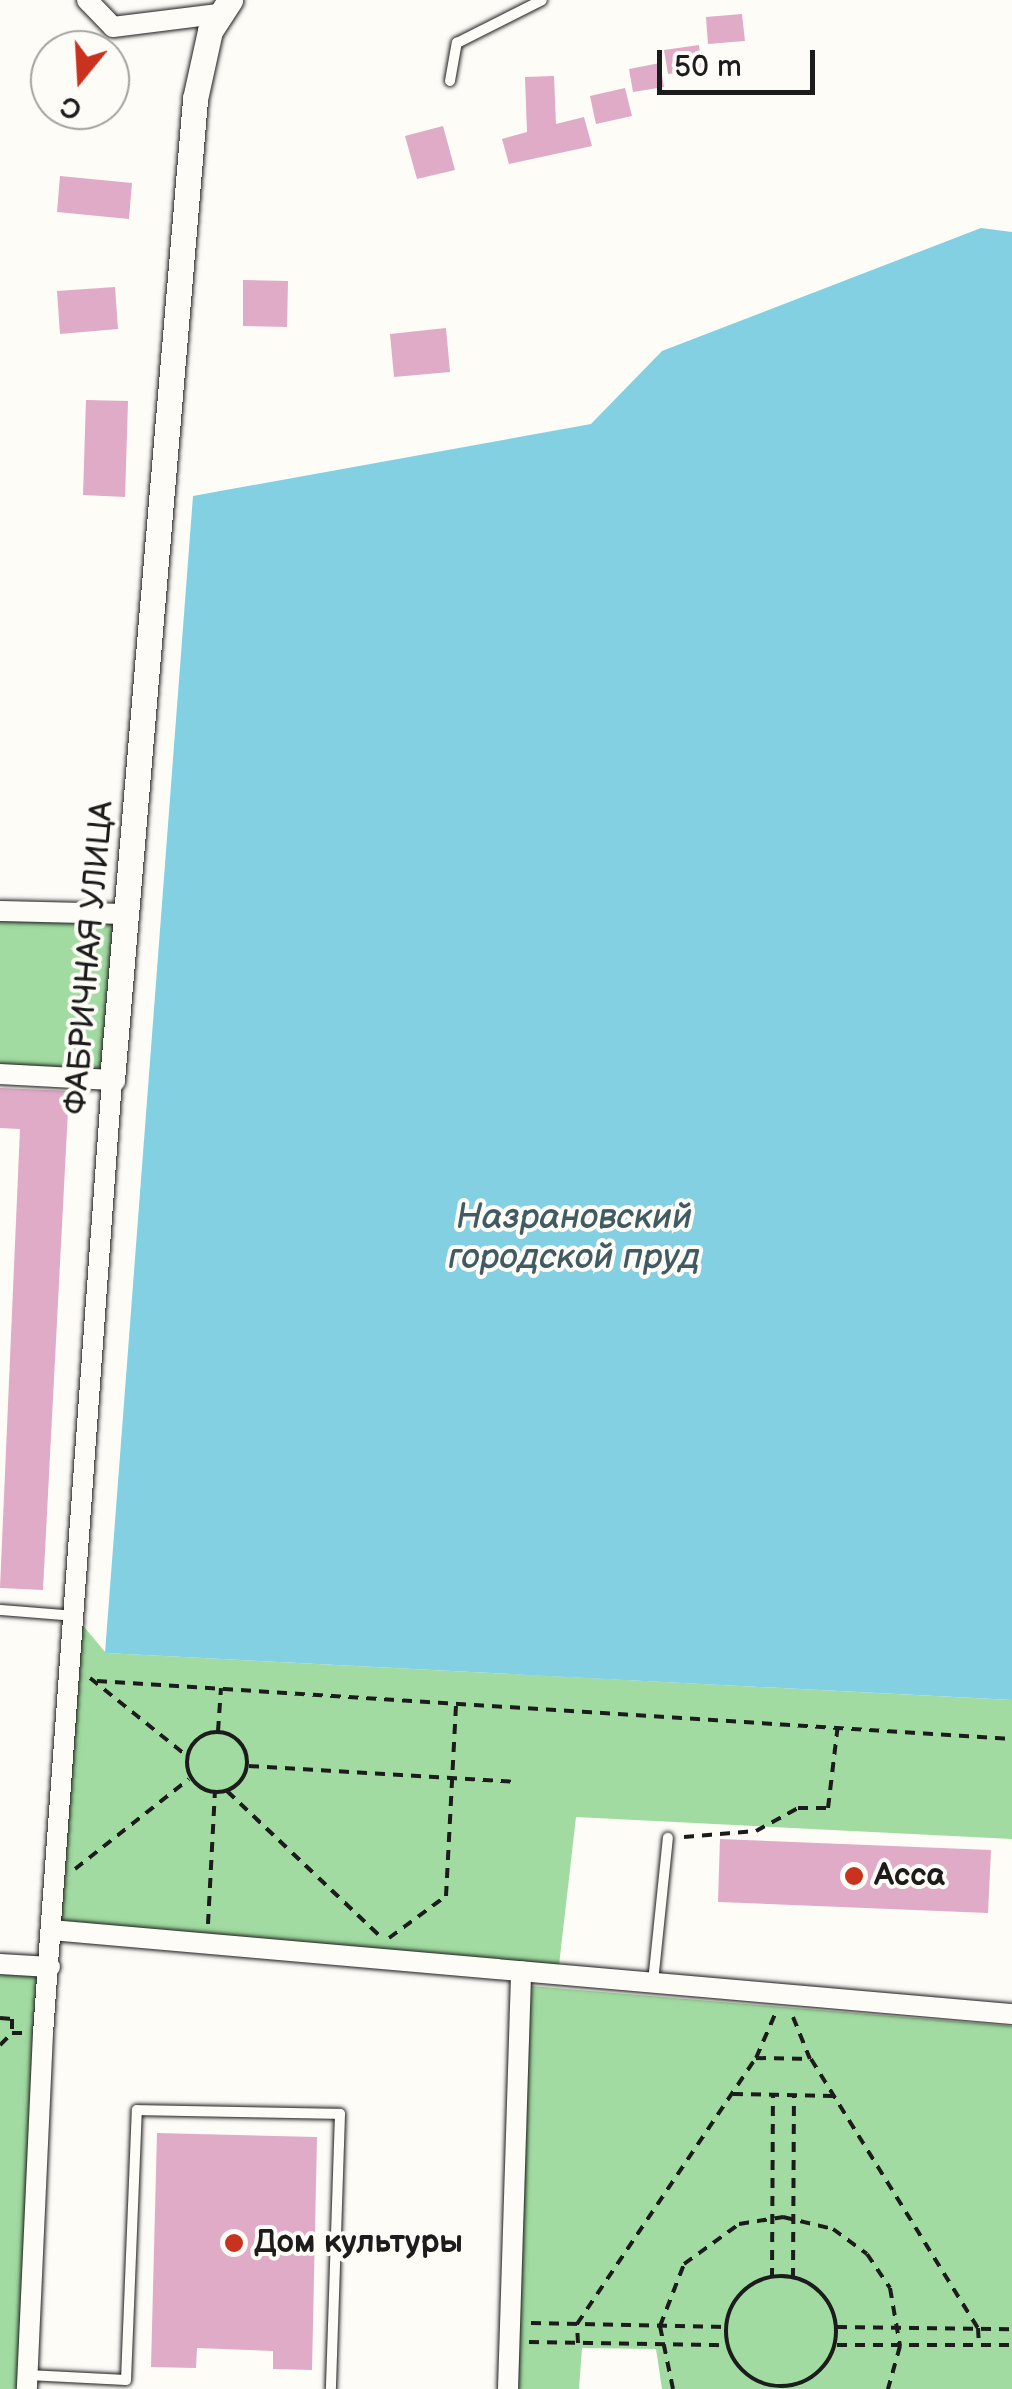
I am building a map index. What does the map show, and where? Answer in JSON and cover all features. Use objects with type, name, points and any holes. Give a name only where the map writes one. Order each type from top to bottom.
[{"type":"street","points":[[87,0],[113,27],[224,7]]},
{"type":"street","name":"ФАБРИЧНАЯ УЛИЦА","points":[[27,2382],[43,2032],[112,1080],[195,99],[224,7]]},
{"type":"street","points":[[0,910],[126,914]]},
{"type":"street","points":[[0,1074],[112,1080]]},
{"type":"street","points":[[51,1930],[1012,2014]]},
{"type":"street","points":[[0,1964],[50,1968]]},
{"type":"street","points":[[508,2389],[521,1971]]},
{"type":"lane","points":[[450,80],[457,43],[517,4],[542,0]]},
{"type":"lane","points":[[0,1610],[76,1616]]},
{"type":"lane","points":[[653,1982],[668,1838]]},
{"type":"lane","points":[[27,2382],[126,2385],[137,2110],[340,2114],[331,2389]]},
{"type":"path","points":[[72,1671],[98,1681],[838,1724],[1012,1739]]},
{"type":"path","points":[[98,1681],[187,1756]]},
{"type":"path","points":[[218,1731],[220,1688]]},
{"type":"path","points":[[190,1779],[215,1791],[227,1791],[385,1941],[446,1896],[456,1702]]},
{"type":"path","points":[[668,1838],[756,1831],[798,1808],[828,1808],[838,1724]]},
{"type":"path","points":[[190,1779],[187,1756],[198,1738],[218,1731],[243,1744],[248,1766]]},
{"type":"path","points":[[248,1766],[517,1782]]},
{"type":"path","points":[[227,1791],[248,1766]]},
{"type":"path","points":[[54,1886],[190,1779]]},
{"type":"path","points":[[208,1944],[215,1791]]},
{"type":"path","points":[[578,2343],[577,2324],[756,2058],[784,1994]]},
{"type":"path","points":[[784,1994],[810,2059],[978,2328],[979,2345]]},
{"type":"path","points":[[0,2018],[12,2019],[12,2032],[0,2045]]},
{"type":"path","points":[[12,2032],[43,2032]]},
{"type":"path","points":[[756,2058],[810,2059]]},
{"type":"path","points":[[732,2094],[833,2096]]},
{"type":"path","points":[[772,2094],[772,2278]]},
{"type":"path","points":[[794,2095],[794,2278]]},
{"type":"path","points":[[673,2389],[660,2344],[660,2326],[684,2264],[709,2240],[772,2217],[794,2217],[834,2229],[867,2254],[890,2288],[900,2328],[900,2346],[888,2389]]},
{"type":"path","points":[[772,2278],[794,2278],[826,2298],[836,2327],[834,2345],[813,2377],[785,2388],[774,2387],[745,2373],[728,2345],[727,2328],[745,2290],[772,2278]]},
{"type":"path","points":[[510,2332],[577,2324],[727,2328]]},
{"type":"path","points":[[836,2327],[1012,2329]]},
{"type":"path","points":[[510,2332],[578,2343],[728,2345]]},
{"type":"path","points":[[834,2345],[1012,2345]]},
{"type":"green space","points":[[0,911],[126,914],[112,1080],[0,1074]]},
{"type":"green space","points":[[75,1616],[106,1653],[1012,1700],[1012,1839],[576,1817],[558,1974],[51,1930]]},
{"type":"green space","points":[[0,1964],[50,1967],[27,2389],[0,2389]]},
{"type":"green space","points":[[531,1986],[1012,2026],[1012,2389],[662,2389],[656,2349],[582,2348],[579,2389],[514,2389]]},
{"type":"water","name":"Назрановский городской пруд","points":[[981,228],[1012,232],[1012,1700],[105,1653],[193,496],[591,424],[662,351]]},
{"type":"building","points":[[742,14],[745,41],[708,44],[706,17]]},
{"type":"building","points":[[699,45],[702,69],[668,74],[664,50]]},
{"type":"building","points":[[660,63],[664,87],[633,92],[629,69]]},
{"type":"building","points":[[554,76],[556,124],[584,117],[592,146],[509,164],[502,139],[527,132],[525,77]]},
{"type":"building","points":[[625,88],[632,116],[596,124],[590,96]]},
{"type":"building","points":[[443,126],[455,170],[417,179],[405,136]]},
{"type":"building","points":[[60,176],[132,183],[129,219],[57,212]]},
{"type":"building","points":[[243,280],[288,281],[287,327],[243,326]]},
{"type":"building","points":[[115,287],[118,329],[60,334],[57,291]]},
{"type":"building","points":[[446,328],[450,372],[394,377],[390,334]]},
{"type":"building","points":[[86,400],[128,401],[125,497],[83,495]]},
{"type":"building","points":[[0,1088],[69,1091],[43,1590],[0,1588],[20,1129],[0,1128]]},
{"type":"building","name":"Асса","points":[[720,1839],[991,1850],[988,1913],[718,1902]]},
{"type":"building","name":"Дом культуры","points":[[157,2133],[317,2137],[312,2370],[273,2369],[273,2351],[197,2348],[196,2368],[151,2367]]},
{"type":"place","name":"Асса","points":[[854,1876]]},
{"type":"place","name":"Дом культуры","points":[[234,2243]]}]
